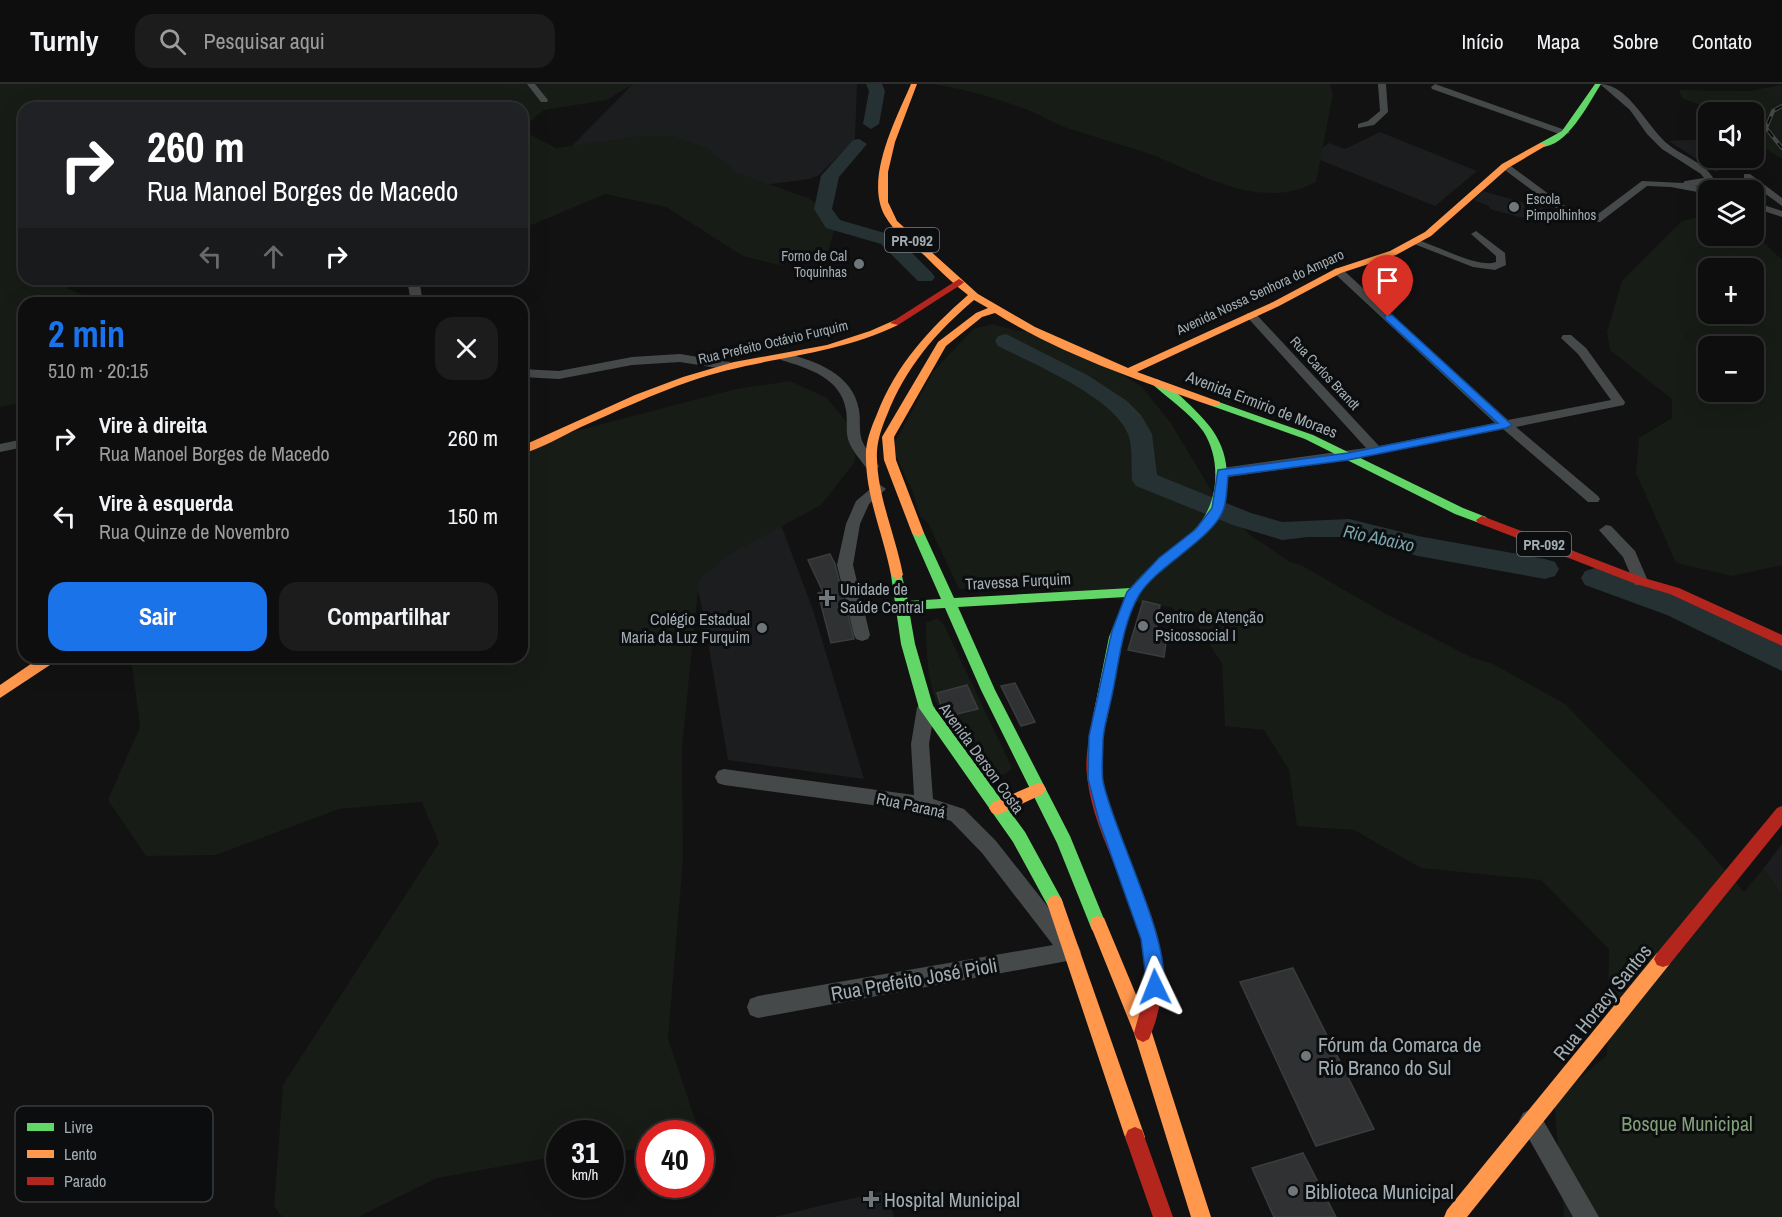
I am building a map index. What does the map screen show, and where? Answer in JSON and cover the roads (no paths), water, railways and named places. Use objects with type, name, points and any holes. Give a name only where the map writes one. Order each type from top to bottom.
[{"type":"main road","name":"PR-092","points":[[914,84],[890,148],[885,170],[883,202],[898,228],[958,282],[996,309]]},
{"type":"main road","name":"Avenida Nossa Senhora do Amparo","points":[[1125,373],[1251,315],[1338,271],[1393,253],[1428,234],[1505,166],[1565,133],[1598,84]]},
{"type":"main road","name":"Rua Prefeito Octávio Furquim","points":[[528,447],[693,377],[730,366],[843,345],[872,335],[897,322],[958,282]]},
{"type":"main road","name":"Avenida Derson Costa","points":[[974,295],[934,329],[912,355],[895,384],[872,437],[872,466],[904,606],[909,644],[926,708],[1019,837],[1053,898],[1163,1217]]},
{"type":"main road","name":"Avenida Derson Costa","points":[[996,309],[979,315],[942,345],[888,437],[890,460],[912,519],[988,690],[1064,841],[1143,1033],[1201,1217]]},
{"type":"main road","name":"Avenida Ermirio de Moraes","points":[[996,309],[1125,373],[1310,437],[1459,511],[1640,581],[1674,591],[1782,641]]},
{"type":"main road","points":[[1143,1033],[1155,987],[1155,966],[1144,920],[1107,821],[1095,779],[1096,736],[1119,631],[1134,592],[1164,561],[1200,532],[1218,509],[1222,473],[1211,435],[1156,382]]},
{"type":"main road","name":"Travessa Furquim","points":[[904,606],[1134,592]]},
{"type":"main road","points":[[0,692],[42,663]]},
{"type":"main road","points":[[997,808],[1038,789]]},
{"type":"main road","name":"Rua Horacy Santos","points":[[1454,1217],[1782,813]]},
{"type":"street","points":[[531,84],[544,100]]},
{"type":"street","points":[[1361,126],[1371,123],[1384,112],[1382,84]]},
{"type":"street","points":[[1505,166],[1574,218],[1596,220],[1645,183],[1705,182],[1709,178],[1705,172],[1657,141],[1633,108],[1604,84]]},
{"type":"street","points":[[1435,87],[1565,133]]},
{"type":"street","points":[[1747,176],[1782,203]]},
{"type":"street","points":[[1671,183],[1698,189]]},
{"type":"street","points":[[1764,208],[1782,214]]},
{"type":"street","points":[[1414,242],[1473,264],[1495,267],[1502,263],[1501,255],[1476,234]]},
{"type":"street","points":[[1338,271],[1506,425],[1593,499]]},
{"type":"street","name":"Rua Carlos Brandt","points":[[1251,315],[1376,451]]},
{"type":"street","points":[[1222,473],[1376,451],[1619,402],[1582,351],[1567,338]]},
{"type":"street","points":[[785,357],[821,368],[845,386],[853,409],[852,430],[856,442],[872,466]]},
{"type":"street","points":[[528,373],[559,375],[632,361],[680,358],[730,366]]},
{"type":"street","points":[[0,448],[18,444]]},
{"type":"street","points":[[862,635],[845,565],[853,524],[863,501],[879,489]]},
{"type":"street","points":[[1606,530],[1630,555],[1640,581]]},
{"type":"street","points":[[924,804],[920,744],[926,708]]},
{"type":"street","name":"Rua Paraná","points":[[724,777],[924,804],[957,814],[996,855],[1071,952]]},
{"type":"street","name":"Rua Prefeito José Pioli","points":[[758,1007],[1071,952]]},
{"type":"street","points":[[1531,1121],[1587,1217]]},
{"type":"waterway","name":"Rio Abaixo","points":[[871,124],[877,91],[874,84]]},
{"type":"waterway","name":"Rio Abaixo","points":[[859,144],[830,176],[823,209],[833,224],[888,240],[925,277]]},
{"type":"waterway","name":"Rio Abaixo","points":[[1006,341],[1081,380],[1119,406],[1132,420],[1140,434],[1145,480],[1242,519],[1282,531],[1308,528],[1349,528],[1418,546],[1545,569]]},
{"type":"waterway","name":"Rio Abaixo","points":[[1595,578],[1677,607],[1782,659]]},
{"type":"railway","points":[[1782,106],[1773,111],[1766,128],[1782,148]]},
{"type":"place","name":"Escola Pimpolhinhos","points":[[1514,207]]},
{"type":"place","name":"Forno de Cal Toquinhas","points":[[859,264]]},
{"type":"place","name":"Unidade de Saúde Central","points":[[827,598]]},
{"type":"place","name":"Centro de Atenção Psicossocial I","points":[[1143,626]]},
{"type":"place","name":"Colégio Estadual Maria da Luz Furquim","points":[[762,628]]},
{"type":"place","name":"Fórum da Comarca de Rio Branco do Sul","points":[[1306,1056]]},
{"type":"place","name":"Biblioteca Municipal","points":[[1293,1191]]},
{"type":"place","name":"Hospital Municipal","points":[[871,1199]]},
{"type":"park label","name":"Bosque Municipal","points":[[1687,1123]]}]
